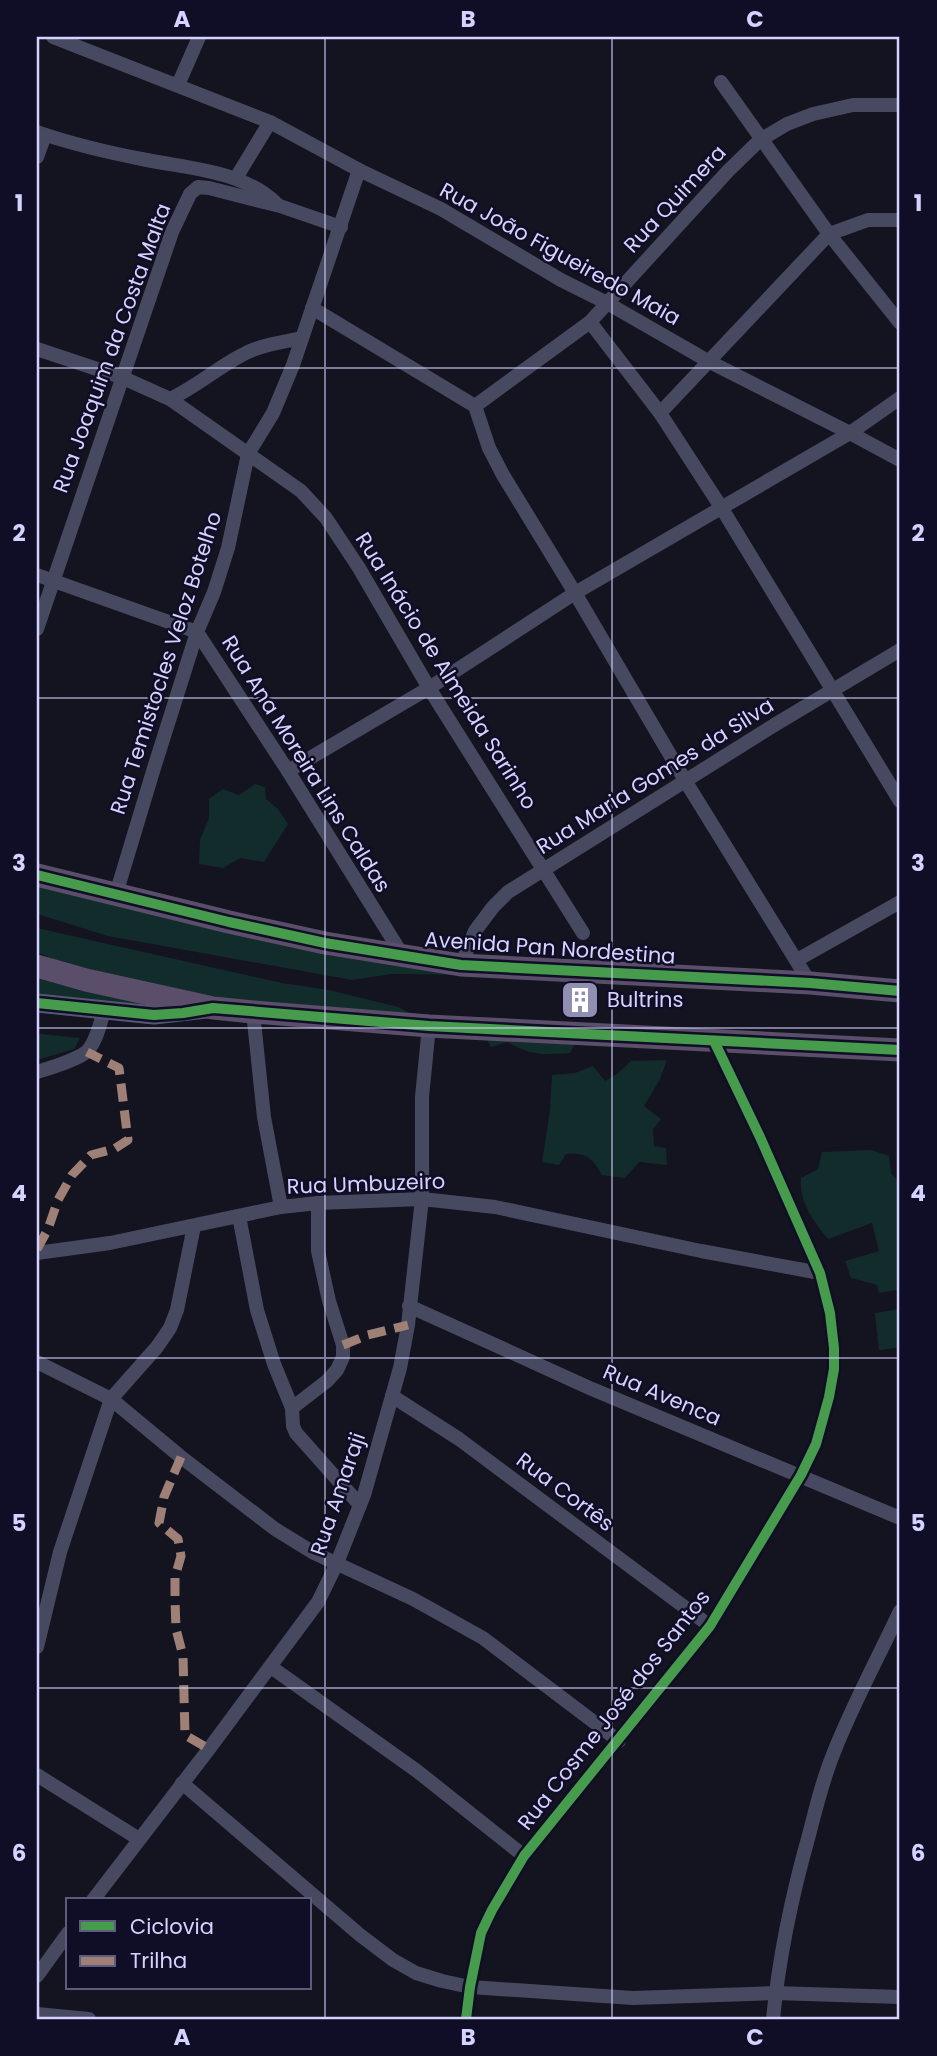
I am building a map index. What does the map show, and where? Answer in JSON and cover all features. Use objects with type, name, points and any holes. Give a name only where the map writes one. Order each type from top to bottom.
[{"type":"highway","name":"Avenida Pan Nordestina","points":[[37,875],[325,943],[461,965],[810,983],[900,991]]},
{"type":"highway","points":[[37,966],[86,980],[213,1008],[253,1012],[429,1026],[900,1050]]},
{"type":"main road","points":[[37,1003],[154,1015],[213,1008]]},
{"type":"street","name":"Rua João Figueiredo Maia","points":[[53,37],[81,42],[270,122],[359,170],[441,209],[708,362],[900,460]]},
{"type":"street","points":[[178,85],[200,37]]},
{"type":"street","points":[[721,82],[829,234],[900,323]]},
{"type":"street","name":"Rua Quimera","points":[[475,405],[590,322],[760,140],[787,124],[813,114],[853,105],[900,105]]},
{"type":"street","points":[[236,178],[270,122]]},
{"type":"street","points":[[37,157],[41,133],[125,156],[236,178],[259,189],[280,206]]},
{"type":"street","name":"Rua Temistocles Veloz Botelho","points":[[116,894],[197,632],[228,548],[248,454],[273,413],[293,365],[359,170]]},
{"type":"street","name":"Rua Joaquim da Costa Malta","points":[[37,629],[172,232],[190,194],[195,188],[209,188],[280,206],[341,227]]},
{"type":"street","points":[[660,413],[829,234],[868,220],[900,220]]},
{"type":"street","points":[[312,308],[475,405],[489,448],[503,475],[686,782],[810,983]]},
{"type":"street","points":[[590,322],[660,413],[721,507],[900,800]]},
{"type":"street","points":[[170,399],[243,354],[302,338]]},
{"type":"street","name":"Rua Inácio de Almeida Sarinho","points":[[37,349],[121,377],[170,399],[301,491],[326,517],[429,688],[583,933]]},
{"type":"street","points":[[288,771],[429,688],[575,593],[850,433],[900,398]]},
{"type":"street","name":"Rua Ana Moreira Lins Caldas","points":[[37,575],[197,632],[288,771],[403,956]]},
{"type":"street","name":"Rua Maria Gomes da Silva","points":[[461,965],[475,931],[508,892],[776,724],[900,650]]},
{"type":"street","points":[[797,960],[900,902]]},
{"type":"street","points":[[37,1072],[87,1052],[104,1011]]},
{"type":"street","points":[[253,1012],[264,1117],[281,1207]]},
{"type":"street","name":"Rua Amaraji","points":[[95,1898],[318,1602],[360,1505],[392,1396],[408,1325],[422,1199],[422,1097],[429,1026]]},
{"type":"street","name":"Rua Cosme José dos Santos","points":[[466,2019],[481,1933],[524,1856],[710,1626],[801,1475],[816,1444],[834,1369],[835,1348],[820,1273],[714,1041]]},
{"type":"street","name":"Rua Umbuzeiro","points":[[37,1253],[110,1243],[281,1207],[422,1199],[495,1207],[701,1251],[820,1273]]},
{"type":"street","points":[[292,1408],[332,1376],[342,1357],[343,1345],[329,1301],[318,1251],[318,1203]]},
{"type":"street","points":[[239,1216],[257,1310],[274,1364],[292,1408],[293,1426],[296,1433],[360,1505]]},
{"type":"street","points":[[37,1647],[60,1552],[111,1399],[157,1347],[170,1328],[177,1310],[194,1226]]},
{"type":"street","name":"Rua Avenca","points":[[409,1306],[592,1389],[900,1518]]},
{"type":"street","points":[[37,1362],[111,1399],[275,1529],[314,1553],[413,1599],[483,1638],[619,1741]]},
{"type":"street","name":"Rua Cortês","points":[[392,1396],[459,1439],[710,1626]]},
{"type":"street","points":[[773,2019],[775,1993],[796,1882],[820,1794],[848,1718],[900,1611]]},
{"type":"street","points":[[271,1667],[417,1770],[524,1856]]},
{"type":"street","points":[[37,1775],[139,1839]]},
{"type":"street","points":[[182,1783],[360,1935],[393,1960],[416,1973],[470,1987],[633,1998],[775,1993],[900,1997]]},
{"type":"street","points":[[37,1976],[66,1936]]},
{"type":"street","points":[[37,1948],[50,1956]]},
{"type":"street","points":[[37,2014],[89,2019]]},
{"type":"green space","points":[[255,784],[265,787],[266,799],[278,809],[288,824],[264,862],[240,858],[223,868],[199,864],[200,840],[209,818],[209,799],[223,789],[239,795]]},
{"type":"green space","points":[[37,883],[472,975],[392,974],[352,980],[108,936],[37,914]]},
{"type":"green space","points":[[37,928],[282,983],[329,990],[398,1007],[421,1019],[241,1001],[92,975],[37,952]]},
{"type":"green space","points":[[37,968],[199,1007],[37,1001]]},
{"type":"green space","points":[[37,1033],[80,1038],[74,1049],[37,1060]]},
{"type":"green space","points":[[484,1035],[578,1038],[570,1053],[544,1054],[524,1050],[507,1042],[491,1047]]},
{"type":"green space","points":[[667,1060],[660,1079],[644,1106],[661,1119],[653,1129],[654,1146],[666,1148],[667,1165],[639,1162],[625,1178],[602,1175],[588,1157],[579,1154],[566,1154],[559,1165],[542,1162],[552,1075],[575,1073],[593,1066],[605,1081],[631,1061]]},
{"type":"green space","points":[[872,1150],[889,1156],[891,1173],[900,1184],[900,1350],[879,1350],[875,1313],[899,1309],[897,1290],[879,1293],[877,1285],[851,1278],[845,1261],[879,1251],[872,1223],[828,1239],[808,1211],[802,1195],[801,1178],[818,1169],[822,1152]]},
{"type":"marked path","points":[[37,1249],[72,1175],[91,1155],[114,1149],[128,1140],[119,1068],[87,1052]]},
{"type":"marked path","points":[[343,1345],[368,1335],[408,1325]]},
{"type":"marked path","points":[[181,1457],[164,1497],[159,1523],[178,1539],[181,1556],[175,1577],[175,1601],[176,1629],[183,1656],[185,1735],[209,1749]]},
{"type":"cycle path","points":[[37,875],[325,943],[461,965],[810,983],[900,991]]},
{"type":"cycle path","points":[[37,1003],[154,1015],[213,1008],[429,1026],[900,1050]]},
{"type":"cycle path","points":[[466,2019],[481,1933],[492,1910],[524,1856],[710,1626],[801,1475],[816,1444],[829,1397],[834,1369],[834,1348],[830,1313],[820,1273],[714,1041]]},
{"type":"place","name":"Bultrins","points":[[580,1000]]}]
